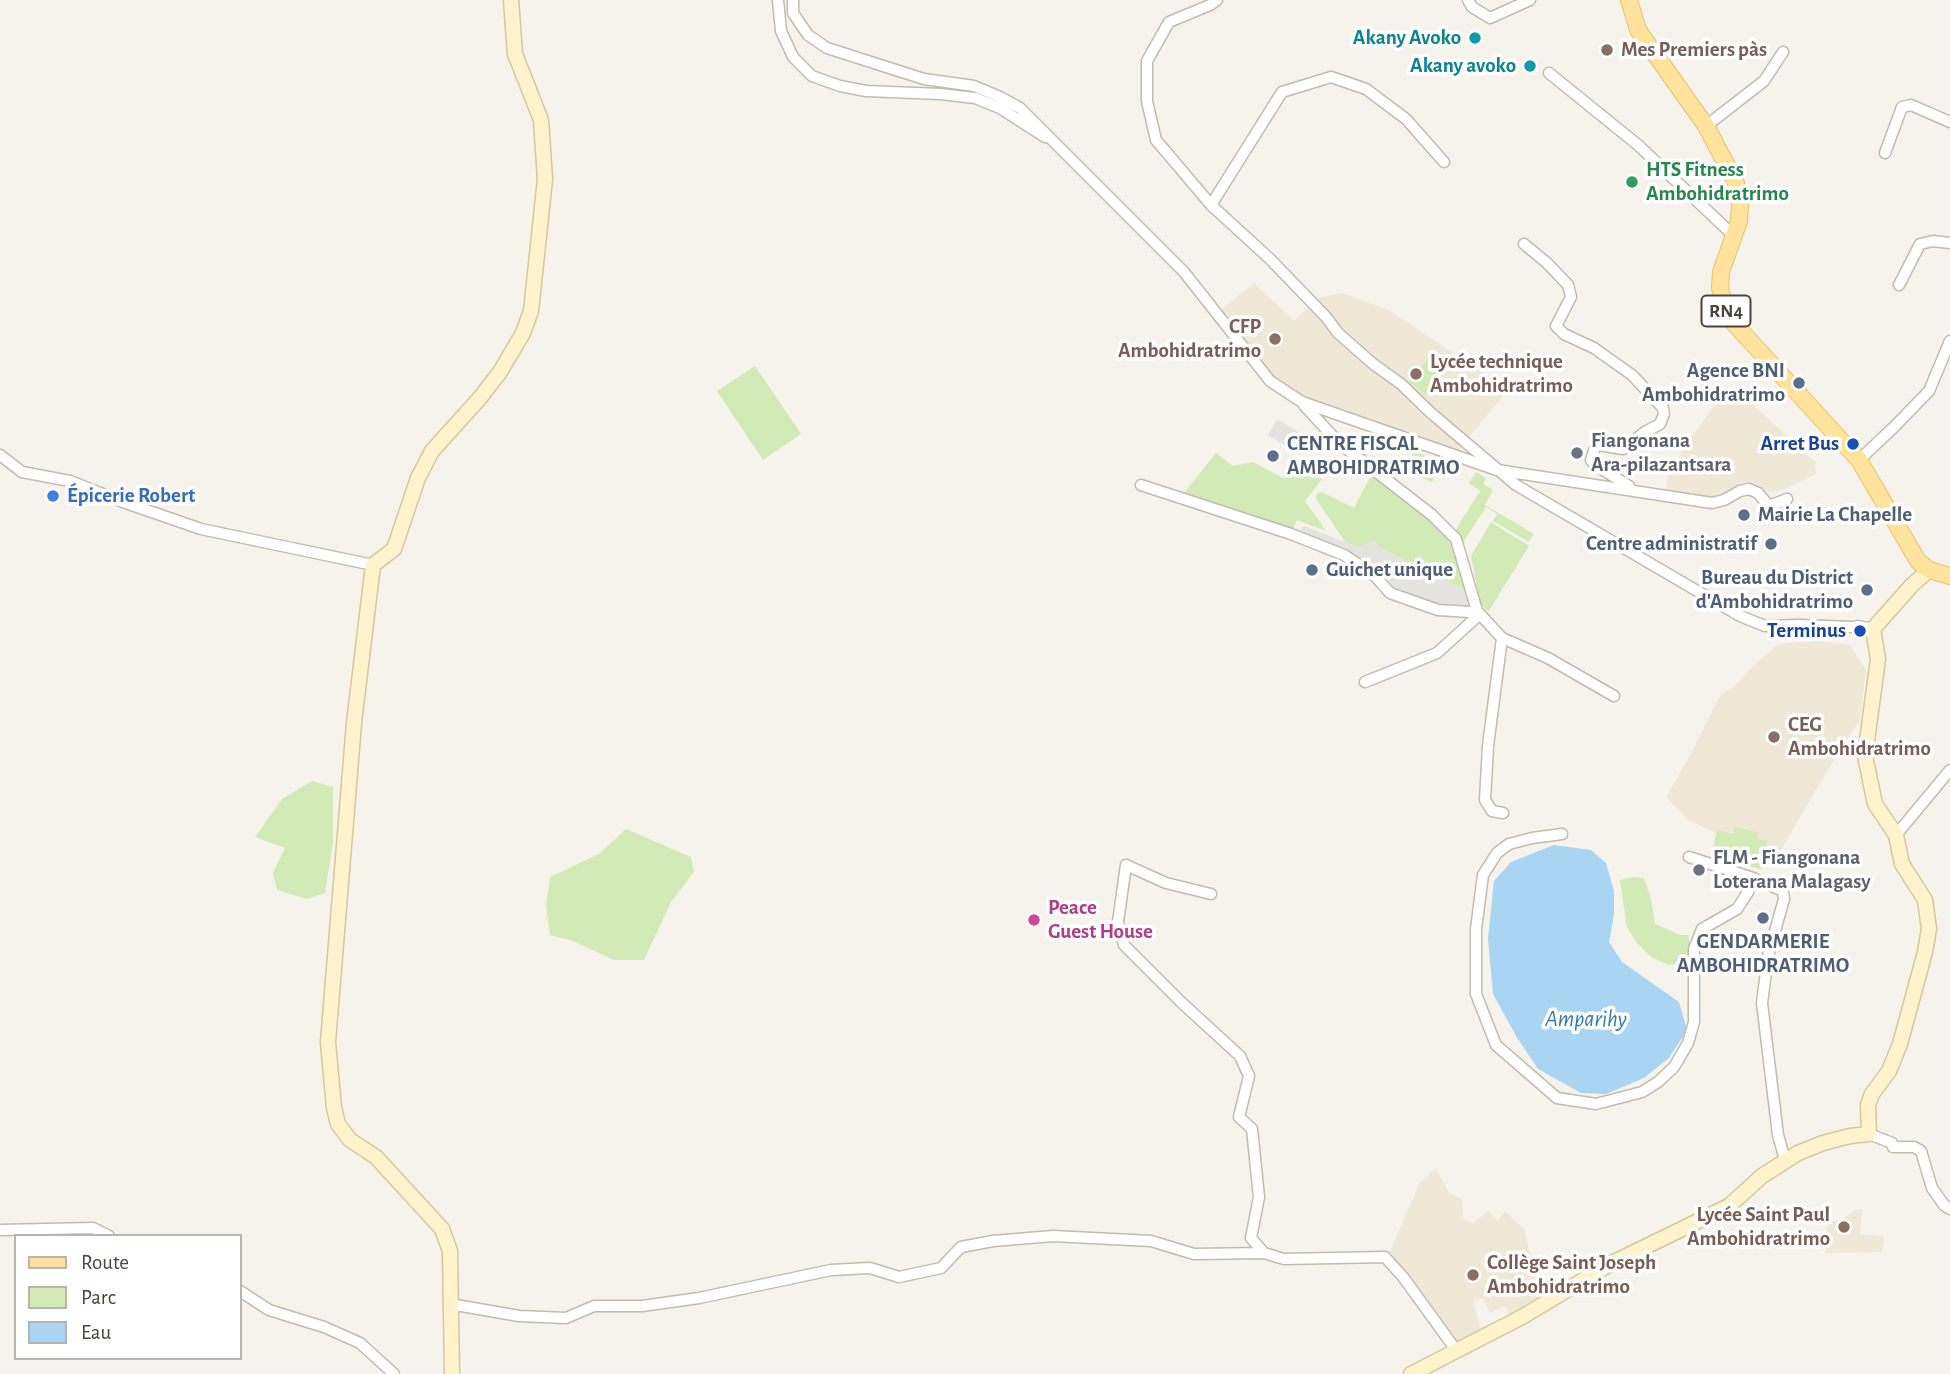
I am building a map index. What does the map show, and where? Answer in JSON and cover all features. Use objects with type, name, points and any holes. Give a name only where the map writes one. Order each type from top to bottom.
[{"type":"main road","name":"RN4","points":[[1629,0],[1638,30],[1706,126],[1736,183],[1740,205],[1739,221],[1721,272],[1720,288],[1725,309],[1731,320],[1859,460],[1935,570]]},
{"type":"street","points":[[0,455],[22,472],[70,481],[201,529],[373,565],[394,550],[418,478],[432,451],[500,372],[523,333],[531,311],[545,179],[541,120],[515,54],[511,0]]},
{"type":"street","points":[[778,0],[782,31],[793,57],[812,76],[840,86],[866,91],[940,94],[975,99],[1000,108],[1053,142]]},
{"type":"street","points":[[793,0],[793,13],[808,35],[827,48],[924,79],[974,86],[1020,108],[1184,272],[1270,381],[1302,402],[1497,470],[1712,503],[1749,489],[1758,493],[1769,506],[1787,499]]},
{"type":"street","points":[[1217,0],[1169,22],[1147,61],[1147,101],[1156,140],[1211,205],[1270,259],[1338,333],[1401,384],[1516,485],[1740,616],[1765,626],[1858,625],[1873,629]]},
{"type":"street","points":[[1468,0],[1472,7],[1490,18],[1530,0]]},
{"type":"street","points":[[1706,126],[1764,81],[1783,52]]},
{"type":"street","points":[[1549,73],[1638,145],[1734,236]]},
{"type":"street","points":[[1211,205],[1282,92],[1331,78],[1366,89],[1396,111],[1444,162]]},
{"type":"street","points":[[1885,153],[1902,107],[1911,105],[1950,122]]},
{"type":"street","points":[[1899,285],[1920,244],[1933,241],[1950,243]]},
{"type":"street","points":[[1524,244],[1547,262],[1568,285],[1571,297],[1556,326],[1564,334],[1594,348],[1632,375],[1663,408],[1660,424],[1623,449],[1599,445],[1593,453],[1591,460],[1595,465],[1634,490]]},
{"type":"street","points":[[1859,460],[1929,391],[1950,341]]},
{"type":"street","points":[[1302,402],[1338,442],[1432,515],[1457,539],[1478,612],[1502,638],[1548,658],[1614,696]]},
{"type":"street","points":[[1141,485],[1291,534],[1344,555],[1375,576],[1391,593],[1438,610],[1478,612]]},
{"type":"street","points":[[373,565],[354,723],[328,1042],[334,1108],[338,1124],[350,1140],[376,1157],[442,1229],[450,1251],[452,1374]]},
{"type":"street","points":[[1873,629],[1912,584],[1935,570]]},
{"type":"street","points":[[1365,682],[1437,653],[1478,612]]},
{"type":"street","points":[[1869,1134],[1868,1105],[1872,1094],[1889,1071],[1900,1044],[1926,952],[1929,929],[1925,900],[1902,864],[1896,835],[1875,804],[1865,756],[1878,659],[1873,629]]},
{"type":"street","points":[[1502,638],[1491,714],[1485,800],[1492,811],[1503,813]]},
{"type":"street","points":[[1896,835],[1950,770]]},
{"type":"street","points":[[1562,834],[1509,844],[1497,853],[1483,875],[1476,929],[1476,993],[1496,1045],[1557,1098],[1596,1104],[1642,1092],[1674,1067],[1688,1043],[1694,1022],[1694,949],[1702,929],[1737,909],[1753,878]]},
{"type":"street","points":[[1689,857],[1783,891],[1784,899],[1768,956],[1762,1003],[1778,1135],[1785,1160]]},
{"type":"street","points":[[1211,894],[1166,883],[1126,865],[1118,922],[1124,946],[1240,1056],[1249,1076],[1239,1117],[1252,1129],[1259,1197],[1251,1238],[1264,1253]]},
{"type":"street","points":[[1411,1374],[1522,1317],[1610,1264],[1729,1206],[1762,1176],[1785,1160],[1823,1143],[1869,1134],[1892,1143],[1893,1147],[1914,1147],[1921,1151],[1932,1188],[1950,1209]]},
{"type":"street","points":[[0,1230],[93,1228],[105,1234]]},
{"type":"street","points":[[450,1304],[519,1316],[566,1318],[594,1306],[642,1306],[687,1300],[831,1270],[870,1268],[900,1277],[941,1268],[961,1247],[993,1241],[1053,1236],[1151,1241],[1194,1254],[1264,1253],[1284,1259],[1385,1257],[1403,1277],[1456,1350]]},
{"type":"street","points":[[242,1293],[269,1310],[324,1327],[360,1343],[394,1374]]},
{"type":"shaded area","name":"Lycée technique Ambohidratrimo","points":[[1254,283],[1294,321],[1318,298],[1342,293],[1389,310],[1508,390],[1456,453],[1313,402],[1272,377],[1218,312]]},
{"type":"shaded area","points":[[1738,391],[1815,462],[1816,474],[1783,490],[1727,499],[1666,490],[1668,476],[1685,446],[1716,403]]},
{"type":"shaded area","points":[[1277,419],[1310,439],[1300,455],[1268,435]]},
{"type":"shaded area","points":[[1304,526],[1358,547],[1375,540],[1380,548],[1465,590],[1469,608],[1439,605],[1391,586],[1387,576],[1298,534]]},
{"type":"shaded area","name":"CEG Ambohidratrimo","points":[[1816,641],[1850,645],[1866,670],[1860,720],[1775,861],[1688,820],[1666,797],[1720,695],[1734,687],[1778,644]]},
{"type":"shaded area","name":"Collège Saint Joseph Ambohidratrimo","points":[[1436,1168],[1449,1193],[1462,1199],[1463,1219],[1473,1223],[1488,1211],[1498,1221],[1505,1211],[1525,1230],[1529,1251],[1551,1298],[1511,1320],[1505,1306],[1490,1313],[1482,1298],[1473,1302],[1482,1333],[1457,1345],[1390,1252],[1419,1184]]},
{"type":"shaded area","name":"Lycée Saint Paul Ambohidratrimo","points":[[1856,1209],[1862,1210],[1860,1234],[1884,1236],[1882,1252],[1826,1253],[1824,1242],[1828,1221],[1841,1221]]},
{"type":"green space","points":[[1433,352],[1450,365],[1426,395],[1409,382]]},
{"type":"green space","points":[[755,366],[801,434],[763,460],[717,391]]},
{"type":"green space","points":[[1414,451],[1440,462],[1432,482],[1406,471]]},
{"type":"green space","points":[[1216,453],[1233,466],[1253,462],[1283,478],[1305,466],[1322,479],[1305,501],[1326,531],[1297,520],[1291,534],[1184,493]]},
{"type":"green space","points":[[1476,472],[1486,478],[1483,484],[1493,490],[1485,505],[1534,534],[1529,542],[1493,521],[1497,514],[1486,507],[1464,541],[1453,534],[1480,491],[1469,483]]},
{"type":"green space","points":[[1372,474],[1425,513],[1449,541],[1462,563],[1465,590],[1380,548],[1358,547],[1345,542],[1316,496],[1322,492],[1354,508]]},
{"type":"green space","points":[[1491,522],[1529,546],[1488,612],[1480,603],[1471,556]]},
{"type":"green space","points":[[312,781],[333,787],[333,842],[325,893],[307,899],[277,890],[273,873],[285,848],[255,837],[282,799]]},
{"type":"green space","points":[[1735,827],[1758,832],[1757,839],[1767,841],[1761,869],[1711,858],[1717,830],[1733,834]]},
{"type":"green space","points":[[626,829],[691,857],[694,872],[671,902],[644,960],[614,960],[573,941],[550,935],[546,905],[550,877],[599,854]]},
{"type":"green space","points":[[1644,878],[1655,924],[1680,935],[1688,935],[1691,956],[1686,963],[1669,965],[1651,957],[1637,943],[1627,927],[1620,880]]},
{"type":"water","name":"Amparihy","points":[[1554,845],[1591,850],[1606,863],[1614,891],[1614,914],[1609,942],[1622,962],[1679,1002],[1687,1030],[1669,1058],[1644,1078],[1606,1094],[1581,1093],[1538,1069],[1493,994],[1488,939],[1494,881],[1511,862]]},
{"type":"place","name":"Akany Avoko","points":[[1475,38]]},
{"type":"place","name":"Mes Premiers pàs","points":[[1607,50]]},
{"type":"place","name":"Akany avoko","points":[[1530,66]]},
{"type":"place","name":"HTS Fitness Ambohidratrimo","points":[[1632,182]]},
{"type":"place","name":"CFP Ambohidratrimo","points":[[1275,339]]},
{"type":"place","name":"Lycée technique Ambohidratrimo","points":[[1416,374]]},
{"type":"place","name":"Agence BNI Ambohidratrimo","points":[[1799,383]]},
{"type":"place","name":"Arret Bus","points":[[1853,444]]},
{"type":"place","name":"Fiangonana Ara-pilazantsara","points":[[1577,453]]},
{"type":"place","name":"CENTRE FISCAL AMBOHIDRATRIMO","points":[[1273,456]]},
{"type":"place","name":"Épicerie Robert","points":[[53,496]]},
{"type":"place","name":"Mairie La Chapelle","points":[[1744,515]]},
{"type":"place","name":"Centre administratif","points":[[1771,544]]},
{"type":"place","name":"Guichet unique","points":[[1312,570]]},
{"type":"place","name":"Bureau du District d'Ambohidratrimo","points":[[1867,590]]},
{"type":"place","name":"Terminus","points":[[1860,631]]},
{"type":"place","name":"CEG Ambohidratrimo","points":[[1774,737]]},
{"type":"place","name":"FLM - Fiangonana Loterana Malagasy","points":[[1699,870]]},
{"type":"place","name":"GENDARMERIE AMBOHIDRATRIMO","points":[[1763,918]]},
{"type":"place","name":"Peace Guest House","points":[[1034,920]]},
{"type":"place","name":"Lycée Saint Paul Ambohidratrimo","points":[[1844,1227]]},
{"type":"place","name":"Collège Saint Joseph Ambohidratrimo","points":[[1473,1275]]}]
